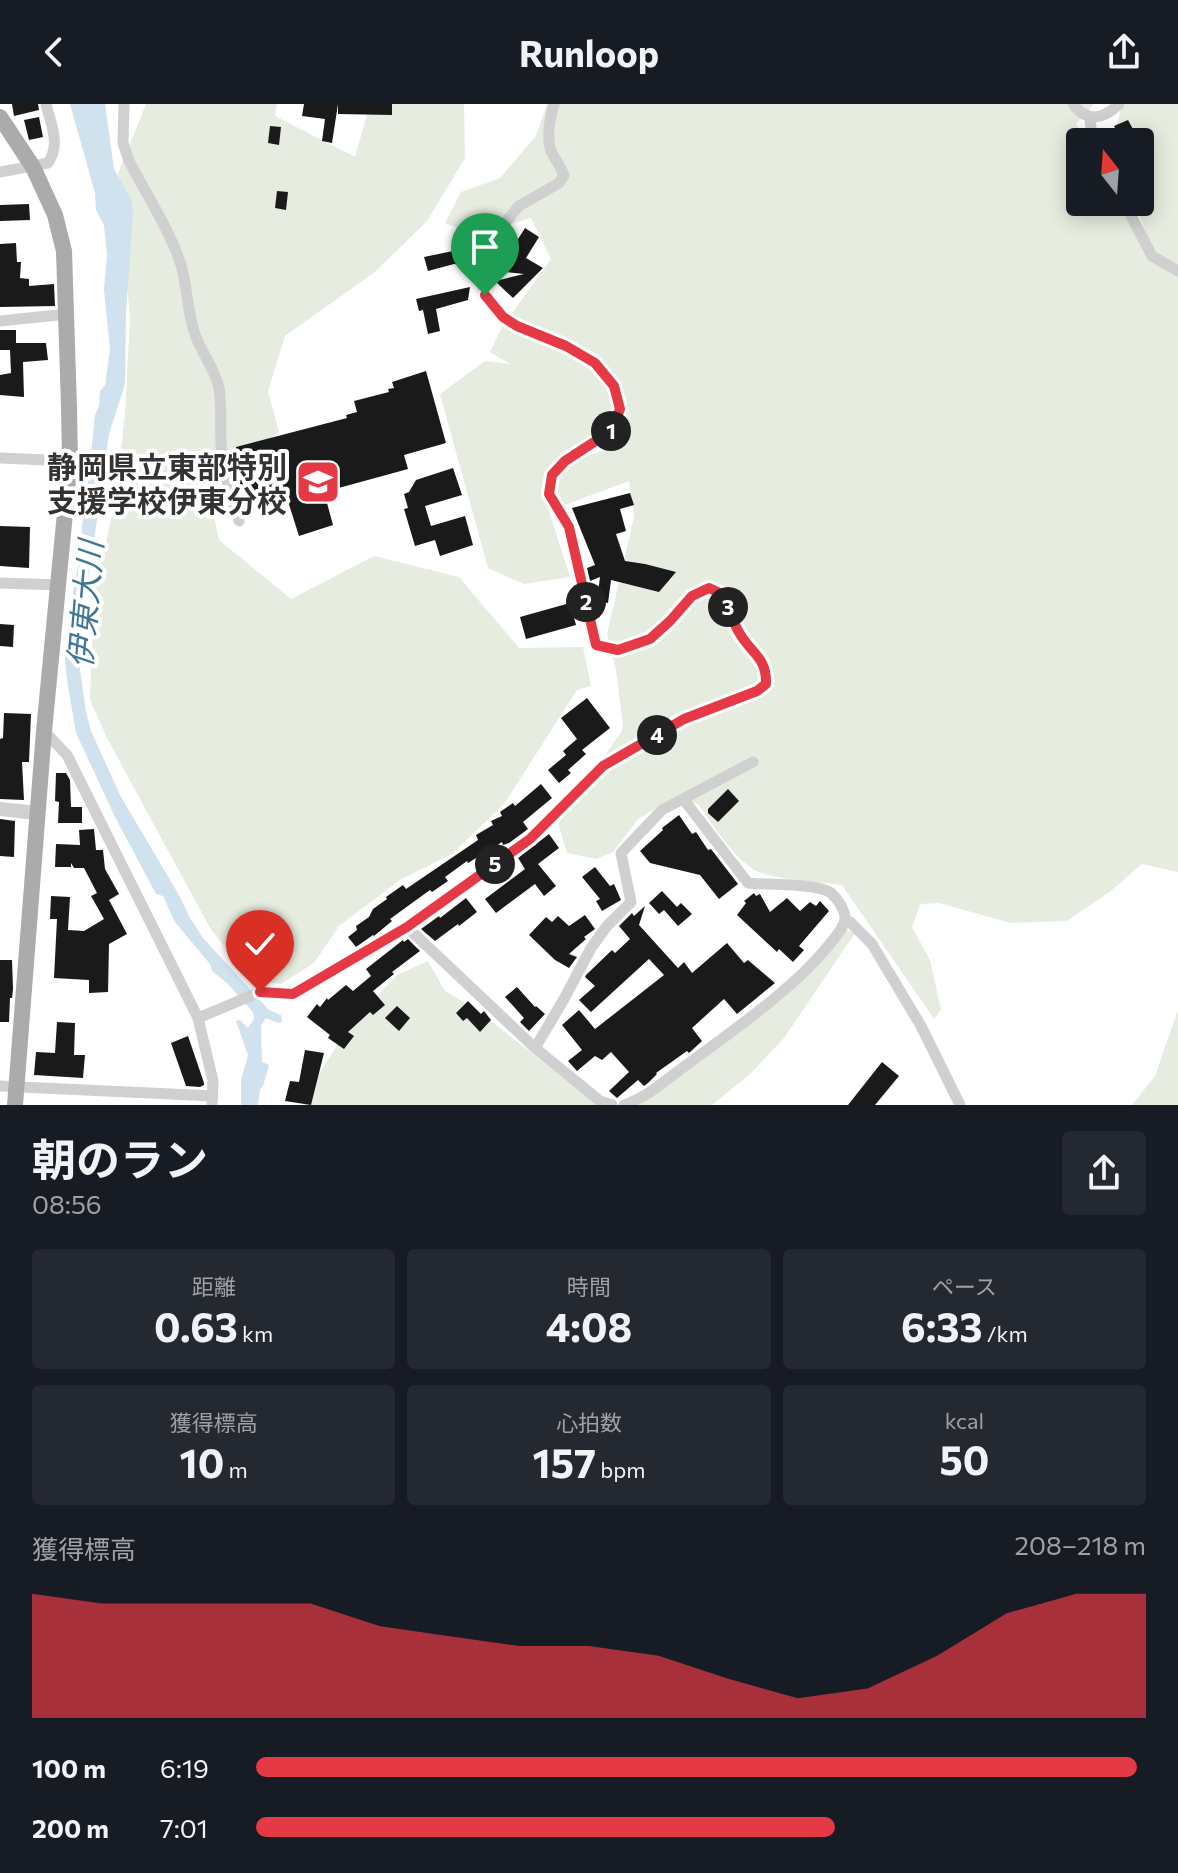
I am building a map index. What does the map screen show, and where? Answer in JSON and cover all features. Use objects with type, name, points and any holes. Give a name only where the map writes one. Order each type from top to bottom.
[{"type":"main road","points":[[0,117],[33,167],[55,215],[64,251],[70,461],[11,1093]]},
{"type":"street","points":[[0,172],[48,163],[55,153],[46,104]]},
{"type":"street","points":[[124,104],[123,143],[129,161],[180,262],[189,314],[219,387],[224,469],[239,521]]},
{"type":"street","points":[[198,1018],[260,992],[293,994],[407,927],[530,839],[603,766],[684,719],[757,691],[766,684],[766,673],[759,657],[740,635],[720,593],[709,588],[692,596],[650,639],[618,650],[596,645],[569,527],[549,494],[552,475],[565,461],[611,431],[620,409],[614,386],[595,363],[503,317],[485,295],[481,275],[488,243],[519,206],[559,183],[564,175],[551,150],[549,133],[554,104]]},
{"type":"street","points":[[1073,104],[1090,118],[1105,116],[1119,104]]},
{"type":"street","points":[[1090,118],[1091,128]]},
{"type":"street","points":[[1131,216],[1152,256],[1178,271]]},
{"type":"street","points":[[0,321],[67,314]]},
{"type":"street","points":[[0,458],[70,461]]},
{"type":"street","points":[[0,583],[58,585]]},
{"type":"street","points":[[11,1093],[212,1101],[213,1081],[198,1018],[67,755],[44,731]]},
{"type":"street","points":[[535,1048],[591,948],[631,902],[621,853],[662,810],[753,762]]},
{"type":"street","points":[[624,1105],[635,1102],[667,1079],[790,985],[814,962],[842,928],[845,919],[841,904],[830,892],[818,887],[748,883],[684,800]]},
{"type":"street","points":[[0,809],[37,813]]},
{"type":"street","points":[[850,922],[872,944],[921,1026],[960,1105]]},
{"type":"street","points":[[407,927],[535,1048],[600,1101],[612,1105]]},
{"type":"shaded area","points":[[146,104],[277,104],[275,116],[355,157],[370,104],[464,104],[465,158],[427,221],[375,272],[285,336],[268,391],[279,432],[257,450],[204,468],[219,540],[291,599],[374,556],[459,577],[519,648],[583,647],[591,686],[577,690],[504,804],[452,854],[400,880],[339,926],[314,963],[281,984],[250,980],[210,928],[108,740],[90,700],[93,603],[116,496],[125,414],[130,319],[118,173]]},
{"type":"shaded area","points":[[547,104],[1094,104],[1076,124],[1079,128],[1066,128],[1066,216],[1134,216],[1152,249],[1139,216],[1154,216],[1154,128],[1116,128],[1122,104],[1178,104],[1178,872],[1142,864],[1112,890],[1067,921],[1011,923],[939,903],[920,904],[912,927],[930,960],[941,1010],[934,1019],[842,885],[780,878],[750,867],[735,854],[698,804],[668,801],[638,819],[613,852],[596,859],[567,853],[558,824],[623,726],[616,670],[607,634],[634,517],[629,481],[549,511],[570,577],[524,584],[488,568],[440,394],[485,361],[510,364],[490,352],[502,327],[551,259],[531,218],[476,235],[445,223],[461,192],[500,178],[536,136]],"holes":[[[626,435],[629,440],[594,454],[564,451],[595,449]]]},
{"type":"shaded area","points":[[846,930],[855,933],[784,1038],[750,1074],[712,1105],[640,1105],[797,986]]},
{"type":"shaded area","points":[[428,961],[445,991],[476,1009],[597,1105],[304,1105],[317,1077],[351,1024],[397,975]]},
{"type":"shaded area","points":[[1178,1010],[1178,1105],[1132,1105],[1155,1076]]},
{"type":"water","name":"伊東大川","points":[[70,104],[105,104],[114,169],[132,201],[133,216],[126,312],[125,384],[109,434],[78,655],[86,712],[91,731],[121,797],[190,918],[203,938],[269,1010],[281,1015],[282,1022],[266,1018],[261,1026],[262,1062],[269,1065],[258,1105],[241,1105],[241,1080],[248,1055],[236,1021],[240,1020],[248,1028],[254,1019],[253,1012],[212,971],[210,964],[175,922],[163,896],[156,894],[115,817],[76,733],[65,661],[81,550],[95,415],[100,391],[105,385],[110,350],[104,290],[107,254],[104,225],[96,210],[95,193]]},
{"type":"building","points":[[12,104],[38,104],[39,110],[14,116]]},
{"type":"building","points":[[304,104],[338,104],[332,143],[322,141],[325,119],[302,116]]},
{"type":"building","points":[[338,104],[392,104],[392,115],[338,114]]},
{"type":"building","points":[[39,117],[43,137],[29,140],[24,120]]},
{"type":"building","points":[[1128,120],[1132,128],[1115,128]]},
{"type":"building","points":[[270,126],[281,127],[279,145],[268,143]]},
{"type":"building","points":[[277,191],[288,192],[286,210],[275,208]]},
{"type":"building","points":[[29,204],[30,220],[0,221],[0,205]]},
{"type":"building","points":[[525,228],[539,237],[526,258],[543,268],[513,298],[495,281],[524,274],[498,271],[504,264],[494,254],[500,242],[510,252]]},
{"type":"building","points":[[16,243],[17,262],[21,262],[20,278],[29,279],[29,286],[54,284],[55,306],[0,307],[0,244]]},
{"type":"building","points":[[453,251],[469,253],[472,267],[454,264],[428,271],[424,257]]},
{"type":"building","points":[[470,287],[468,300],[436,309],[440,331],[428,334],[423,310],[419,311],[416,299]]},
{"type":"building","points":[[0,330],[16,330],[16,343],[46,343],[48,360],[23,362],[24,397],[0,395],[0,375],[11,373],[10,350],[0,350]]},
{"type":"building","points":[[426,371],[446,443],[404,455],[408,469],[324,492],[333,525],[299,536],[286,495],[243,504],[231,458],[236,455],[236,447],[347,418],[346,415],[357,412],[354,401],[389,392],[388,389],[394,388],[392,382]]},
{"type":"building","points":[[453,468],[462,495],[425,506],[431,526],[465,516],[473,545],[440,556],[435,540],[415,546],[404,509],[408,508],[404,494],[409,492],[416,480]]},
{"type":"building","points":[[630,493],[634,505],[620,509],[626,531],[616,534],[625,561],[676,572],[659,592],[611,580],[608,603],[597,601],[600,577],[590,581],[587,568],[595,565],[572,508]]},
{"type":"building","points":[[0,526],[30,527],[29,568],[0,566]]},
{"type":"building","points":[[570,603],[576,625],[526,639],[520,617]]},
{"type":"building","points":[[0,624],[14,625],[13,647],[0,646]]},
{"type":"building","points":[[587,698],[610,728],[582,750],[586,754],[559,783],[548,770],[566,755],[563,751],[577,739],[561,718]]},
{"type":"building","points":[[4,713],[31,714],[29,762],[22,762],[24,800],[0,799],[0,739],[3,738]]},
{"type":"building","points":[[56,773],[66,773],[70,780],[71,807],[82,807],[82,823],[58,823]]},
{"type":"building","points":[[541,784],[552,798],[523,822],[528,829],[509,843],[503,845],[502,842],[467,861],[445,877],[448,881],[432,892],[430,890],[356,947],[348,937],[386,897],[403,885],[406,889],[478,840],[476,835],[493,825],[491,821],[502,816],[500,812],[513,803],[515,806]]},
{"type":"building","points":[[728,789],[739,801],[718,822],[708,813],[708,809]]},
{"type":"building","points":[[679,815],[692,834],[696,832],[738,884],[719,899],[700,875],[650,863],[640,851]]},
{"type":"building","points":[[0,819],[15,821],[14,857],[0,856]]},
{"type":"building","points":[[94,829],[96,850],[103,850],[105,869],[119,894],[109,900],[127,934],[109,944],[108,992],[89,993],[89,980],[54,978],[57,919],[50,919],[51,896],[70,897],[68,930],[84,931],[104,919],[91,896],[97,893],[84,868],[74,868],[71,863],[71,867],[55,867],[56,844],[80,845],[79,830]]},
{"type":"building","points":[[549,834],[559,848],[538,864],[556,886],[544,896],[535,884],[496,913],[485,899],[525,869],[518,858]]},
{"type":"building","points":[[595,867],[610,886],[614,884],[621,900],[602,911],[596,901],[600,899],[582,877]]},
{"type":"building","points":[[662,891],[677,907],[681,903],[692,914],[678,926],[664,910],[659,914],[649,903]]},
{"type":"building","points":[[754,893],[756,896],[760,894],[770,912],[787,898],[800,911],[810,902],[816,906],[820,901],[829,911],[799,946],[804,950],[793,962],[779,949],[777,952],[737,915],[746,903],[744,901]]},
{"type":"building","points":[[466,898],[477,912],[459,926],[435,941],[421,929],[440,918]]},
{"type":"building","points":[[645,906],[639,925],[678,968],[684,962],[692,973],[727,943],[744,963],[748,960],[775,983],[737,1014],[724,999],[692,1028],[702,1041],[689,1053],[687,1051],[656,1073],[644,1086],[638,1080],[617,1098],[609,1091],[629,1072],[611,1052],[602,1060],[595,1056],[577,1071],[568,1061],[582,1050],[562,1025],[579,1010],[595,1029],[664,975],[649,959],[591,1012],[579,1000],[595,986],[586,975],[612,950],[615,953],[630,939],[619,926]]},
{"type":"building","points":[[585,915],[595,929],[569,954],[577,957],[569,968],[555,960],[529,935],[546,917],[552,922],[558,916],[569,926]]},
{"type":"building","points":[[408,939],[420,951],[373,991],[385,1005],[373,1015],[370,1012],[348,1032],[354,1036],[344,1049],[307,1017],[317,1004],[320,1007],[346,985],[353,991],[371,976],[366,969]]},
{"type":"building","points":[[0,960],[12,960],[13,989],[9,1022],[0,1022]]},
{"type":"building","points":[[517,987],[545,1014],[529,1031],[520,1022],[524,1018],[505,997]]},
{"type":"building","points":[[468,1001],[481,1014],[484,1011],[491,1020],[480,1032],[467,1018],[463,1021],[456,1013]]},
{"type":"building","points":[[397,1006],[410,1018],[399,1031],[385,1018]]},
{"type":"building","points":[[57,1022],[75,1023],[74,1055],[85,1055],[83,1078],[34,1075],[36,1052],[55,1053]]},
{"type":"building","points":[[188,1036],[204,1083],[200,1087],[186,1086],[171,1043]]},
{"type":"building","points":[[305,1050],[324,1053],[311,1105],[285,1101],[290,1081],[299,1082]]},
{"type":"building","points":[[882,1062],[899,1076],[875,1105],[848,1105]]},
{"type":"place","name":"静岡県立東部特別 支援学校伊東分校","points":[[318,482]]},
{"type":"route","points":[[260,992],[293,994],[407,927],[530,839],[603,766],[684,719],[757,691],[766,684],[766,673],[759,657],[740,635],[720,593],[709,588],[692,596],[650,639],[618,650],[596,645],[569,527],[549,494],[552,475],[565,461],[611,431],[620,409],[614,386],[595,363],[566,346],[517,326],[503,317],[485,295]]}]
